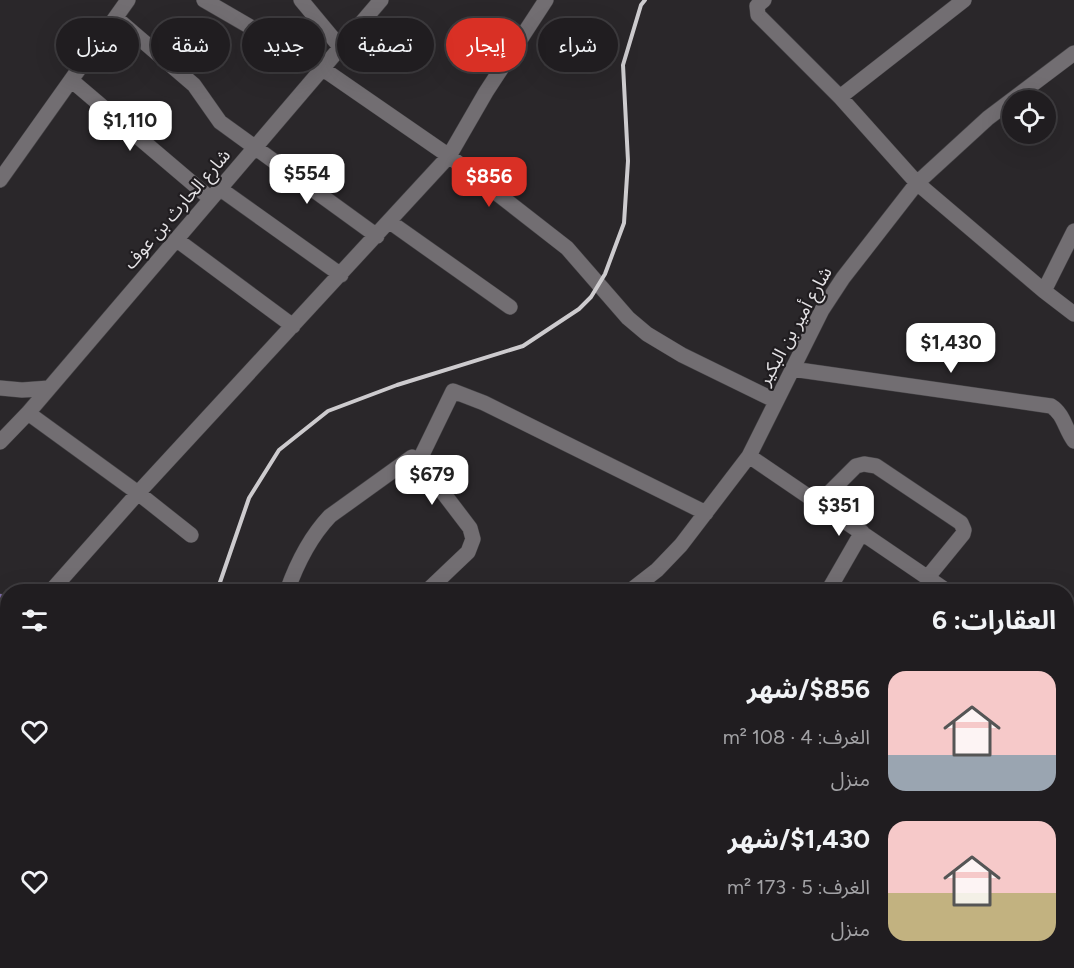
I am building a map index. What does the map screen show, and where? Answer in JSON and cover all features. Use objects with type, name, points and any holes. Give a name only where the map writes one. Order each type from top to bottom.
[{"type":"street","points":[[116,18],[128,0]]},
{"type":"street","points":[[204,0],[242,22]]},
{"type":"street","points":[[301,0],[337,43]]},
{"type":"street","name":"شارع الحارث بن عوف","points":[[366,18],[381,0]]},
{"type":"street","points":[[54,584],[449,156],[486,92],[546,0]]},
{"type":"street","points":[[764,0],[757,6],[758,15],[840,97],[917,183],[1074,314]]},
{"type":"street","points":[[840,97],[964,0]]},
{"type":"street","points":[[139,38],[194,86],[220,123],[377,236]]},
{"type":"street","name":"شارع الحارث بن عوف","points":[[325,66],[337,52]]},
{"type":"street","name":"شارع أمير بن البكير","points":[[639,584],[673,553],[749,456],[822,310],[843,278],[917,183],[988,118],[1074,53]]},
{"type":"street","points":[[325,71],[449,156],[567,248],[628,318],[647,334],[682,356],[776,401]]},
{"type":"street","points":[[0,180],[77,72]]},
{"type":"street","name":"شارع الحارث بن عوف","points":[[0,442],[28,413],[319,72]]},
{"type":"street","points":[[71,80],[215,194],[341,275]]},
{"type":"street","points":[[390,222],[510,307]]},
{"type":"street","points":[[1044,291],[1074,231]]},
{"type":"street","points":[[177,240],[293,326]]},
{"type":"street","points":[[792,369],[1051,405],[1060,414],[1068,434],[1074,441]]},
{"type":"street","points":[[0,388],[22,390],[49,388]]},
{"type":"street","points":[[419,461],[453,391],[484,403],[706,513]]},
{"type":"street","points":[[28,413],[138,493],[191,536]]},
{"type":"street","points":[[749,456],[936,584]]},
{"type":"street","points":[[290,584],[304,550],[320,526],[330,516],[412,457],[419,461],[470,528],[473,539],[468,552],[434,584]]},
{"type":"street","points":[[818,504],[856,465],[869,464],[876,466],[961,523],[963,534],[927,578]]},
{"type":"street","points":[[832,584],[862,532]]},
{"type":"railway","points":[[219,584],[249,498],[279,450],[328,411],[397,385],[523,346],[579,309],[591,297],[605,274],[624,223],[628,161],[623,65],[641,5],[645,0]]}]
